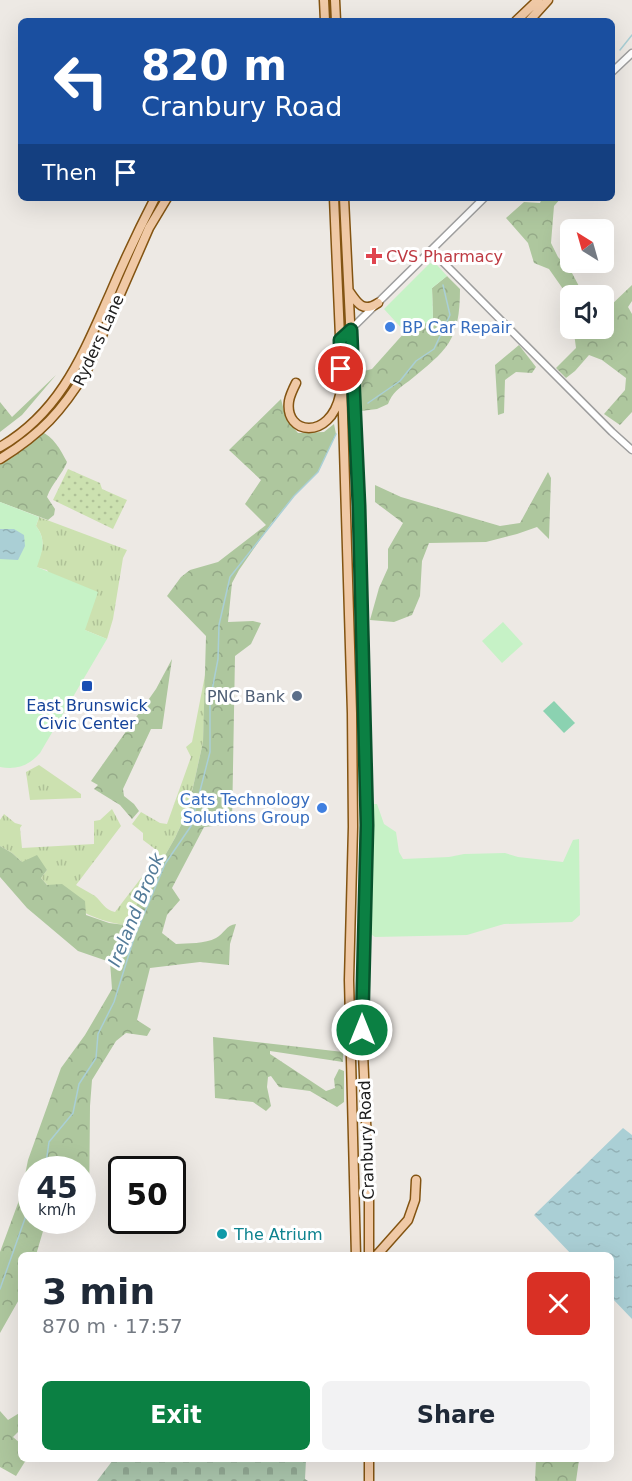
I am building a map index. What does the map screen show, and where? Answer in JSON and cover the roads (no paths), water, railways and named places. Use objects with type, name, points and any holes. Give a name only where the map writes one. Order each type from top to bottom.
[{"type":"main road","points":[[324,0],[325,18]]},
{"type":"main road","points":[[335,0],[336,18]]},
{"type":"main road","points":[[519,18],[538,0]]},
{"type":"main road","points":[[532,18],[548,0]]},
{"type":"main road","name":"Ryders Lane","points":[[0,447],[37,420],[59,395],[79,364],[154,201]]},
{"type":"main road","name":"Ryders Lane","points":[[0,459],[40,430],[60,411],[73,392],[87,370],[149,228],[165,201]]},
{"type":"main road","name":"Cranbury Road","points":[[333,201],[342,383],[352,713],[353,827],[349,980],[356,1252]]},
{"type":"main road","name":"Cranbury Road","points":[[344,201],[359,506],[367,825],[362,1030],[369,1189],[369,1252]]},
{"type":"main road","points":[[349,290],[360,306],[370,308],[378,303]]},
{"type":"main road","points":[[296,383],[289,400],[290,413],[299,425],[313,429],[326,423],[332,414],[338,402],[342,383]]},
{"type":"main road","points":[[380,1252],[408,1220],[414,1209],[416,1180]]},
{"type":"main road","points":[[369,1462],[369,1481]]},
{"type":"street","points":[[615,69],[632,52]]},
{"type":"street","points":[[340,340],[481,201]]},
{"type":"street","points":[[431,250],[632,450]]},
{"type":"water","points":[[0,529],[14,529],[24,535],[25,546],[18,560],[0,559]]},
{"type":"water","points":[[623,1128],[632,1135],[632,1319],[614,1300],[614,1252],[569,1252],[534,1215]]},
{"type":"waterway","name":"Ireland Brook","points":[[620,50],[632,35]]},
{"type":"waterway","name":"Ireland Brook","points":[[368,403],[400,381],[416,361],[434,349],[450,315],[443,285]]},
{"type":"waterway","name":"Ireland Brook","points":[[47,1156],[49,1142],[73,1113],[79,1084],[96,1058],[98,1034],[114,1002],[134,938],[165,864],[191,826],[210,752],[210,701],[218,659],[219,625],[230,577],[294,496],[318,472],[336,434]]},
{"type":"waterway","name":"Ireland Brook","points":[[0,1289],[19,1234]]},
{"type":"place","name":"CVS Pharmacy","points":[[374,256]]},
{"type":"place","name":"BP Car Repair","points":[[390,327]]},
{"type":"place","name":"East Brunswick Civic Center","points":[[87,686]]},
{"type":"place","name":"PNC Bank","points":[[297,696]]},
{"type":"place","name":"Cats Technology Solutions Group","points":[[322,808]]},
{"type":"place","name":"The Atrium","points":[[222,1234]]}]
